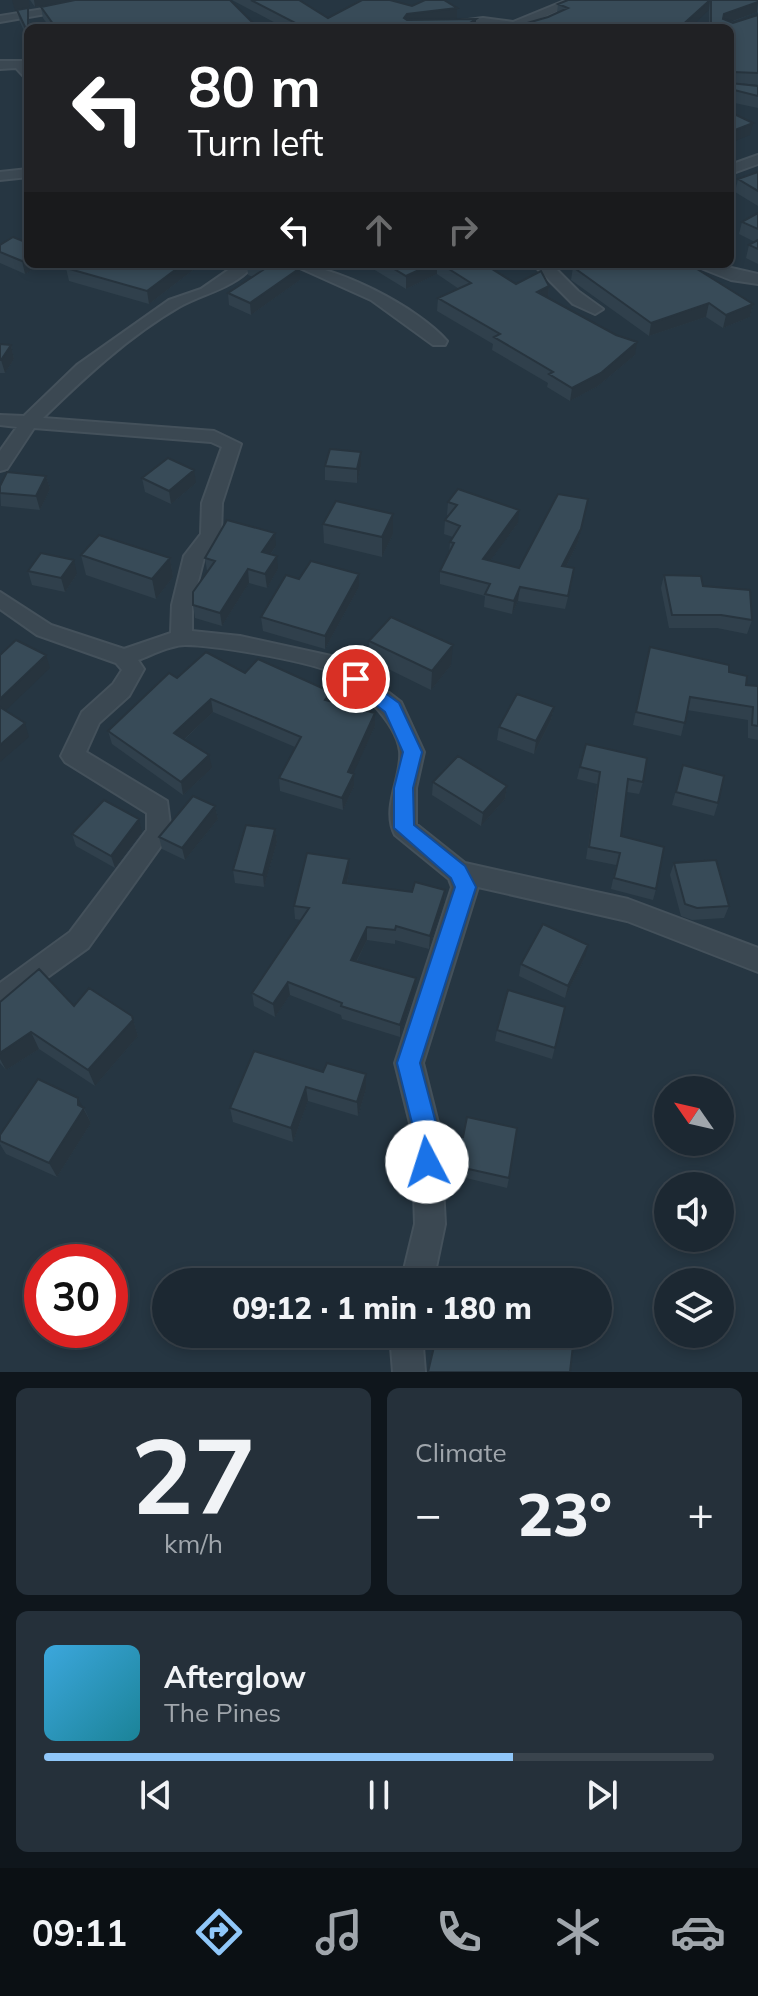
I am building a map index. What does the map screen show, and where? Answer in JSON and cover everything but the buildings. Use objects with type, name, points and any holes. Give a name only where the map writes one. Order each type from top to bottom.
[{"type":"street","points":[[0,19],[120,0]]},
{"type":"street","points":[[517,24],[577,0]]},
{"type":"street","points":[[453,24],[483,21],[496,24]]},
{"type":"street","points":[[0,65],[22,62]]},
{"type":"street","points":[[734,164],[758,159]]},
{"type":"street","points":[[0,176],[24,173]]},
{"type":"street","points":[[0,465],[29,422],[83,369],[175,303],[207,292],[241,268]]},
{"type":"street","points":[[308,268],[377,297],[439,341]]},
{"type":"street","points":[[546,268],[560,279],[569,296],[595,309]]},
{"type":"street","points":[[711,268],[737,277],[758,279]]},
{"type":"street","points":[[0,420],[214,437],[232,444],[212,503],[211,535],[194,556],[182,605],[181,637]]},
{"type":"street","points":[[0,599],[44,630],[124,657],[133,669],[121,690],[90,718],[73,756],[159,808],[159,832],[79,940],[0,999]]},
{"type":"street","points":[[124,657],[181,637],[240,644],[337,665],[393,708],[412,752],[404,788],[404,828],[458,872],[465,887],[409,1063],[426,1131],[430,1224],[420,1268]]},
{"type":"street","points":[[458,872],[628,910],[758,960]]},
{"type":"street","points":[[407,1348],[409,1372]]},
{"type":"route","points":[[356,679],[393,708],[412,752],[404,788],[404,828],[458,872],[465,887],[409,1063],[426,1131],[427,1162]]}]
